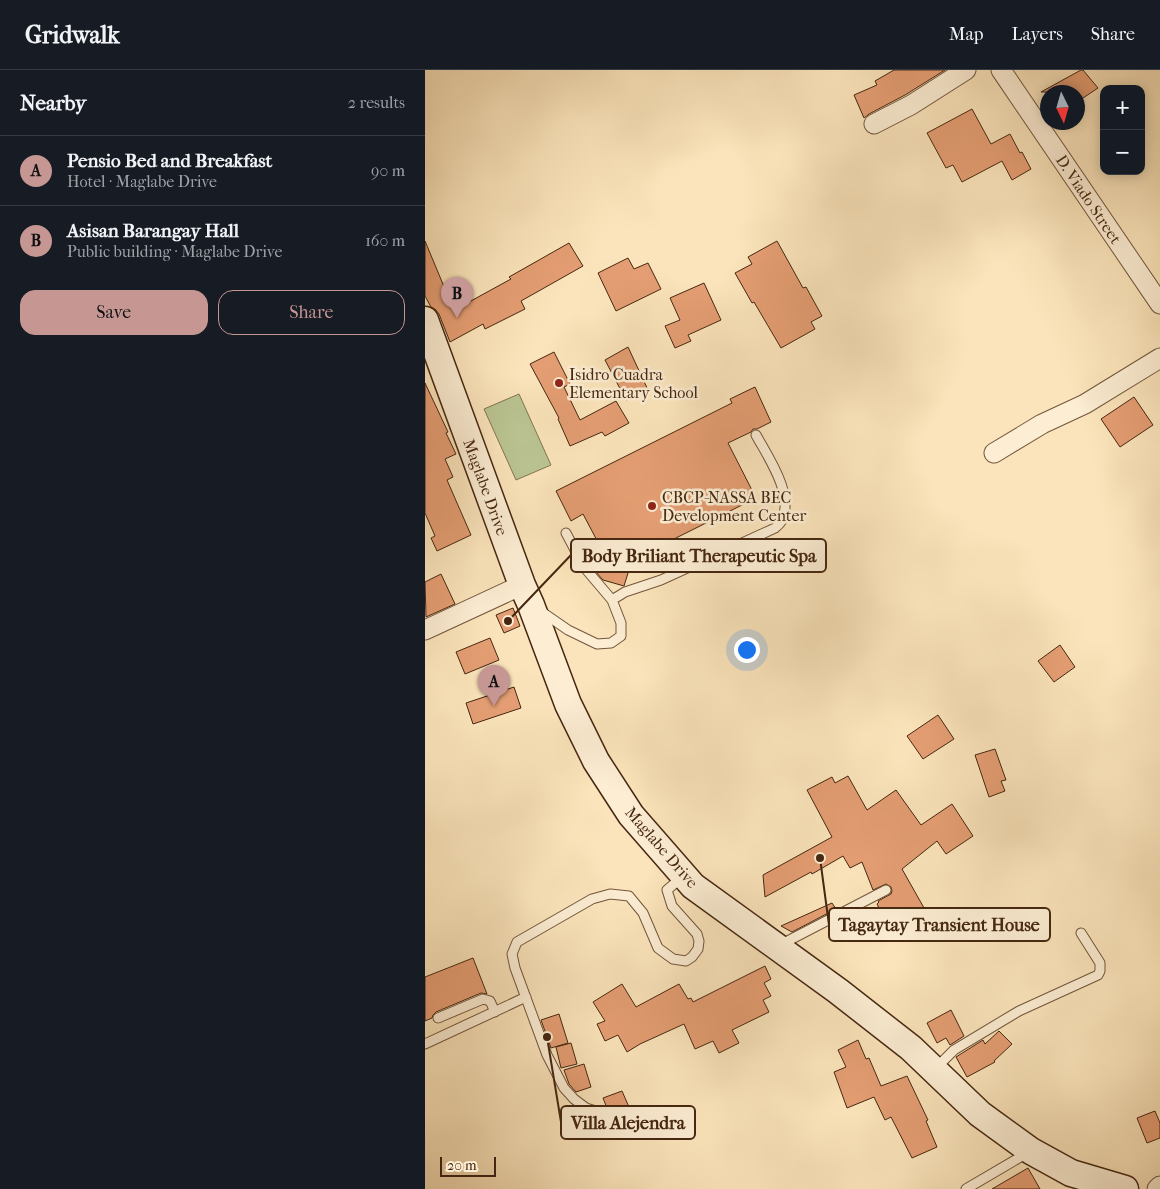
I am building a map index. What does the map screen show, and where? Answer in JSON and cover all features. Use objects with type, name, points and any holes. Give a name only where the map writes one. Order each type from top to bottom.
[{"type":"main road","name":"Maglabe Drive","points":[[425,320],[568,704],[596,761],[631,815],[693,886],[838,990],[911,1048],[979,1114],[1031,1150],[1071,1173],[1125,1189]]},
{"type":"street","points":[[874,124],[911,105],[966,70]]},
{"type":"street","name":"D. Viado Street","points":[[1001,70],[1160,304]]},
{"type":"street","points":[[994,453],[1042,424],[1085,404],[1160,358]]},
{"type":"street","points":[[425,630],[526,595]]},
{"type":"street","points":[[1157,1189],[1160,1186]]},
{"type":"lane","points":[[612,600],[625,592],[661,580],[775,528],[782,521],[785,512],[785,498],[777,474],[756,435]]},
{"type":"lane","points":[[526,595],[568,630],[597,644],[611,643],[621,636],[621,623],[612,600],[584,567],[565,533]]},
{"type":"lane","points":[[609,1115],[586,1108],[564,1088],[547,1055],[512,954],[517,942],[592,899],[610,894],[629,896],[643,913],[658,948],[673,959],[686,960],[692,957],[698,949],[699,941],[697,934],[672,906],[667,890],[684,876]]},
{"type":"lane","points":[[777,947],[887,890]]},
{"type":"lane","points":[[934,1070],[954,1050],[1019,1011],[1097,975],[1101,971],[1100,963],[1081,933]]},
{"type":"lane","points":[[425,1044],[526,998]]},
{"type":"lane","points":[[438,1018],[483,999],[490,1001],[495,1012]]},
{"type":"lane","points":[[966,1189],[1031,1150]]},
{"type":"green space","points":[[519,394],[551,465],[516,480],[484,409]]},
{"type":"building","points":[[894,70],[945,70],[864,118],[854,95],[877,85],[875,81]]},
{"type":"building","points":[[1083,70],[1098,88],[1085,97],[1085,85],[1054,85]]},
{"type":"building","points":[[972,109],[991,144],[1010,134],[1031,169],[1012,180],[1002,161],[962,182],[953,165],[946,168],[927,133]]},
{"type":"building","points":[[425,241],[450,301],[464,294],[469,302],[511,279],[509,277],[569,243],[583,266],[521,301],[525,309],[485,329],[483,324],[450,342],[439,314],[431,307],[425,296]]},
{"type":"building","points":[[777,241],[803,288],[806,287],[822,316],[811,322],[815,329],[781,348],[735,273],[752,264],[748,257]]},
{"type":"building","points":[[628,258],[634,269],[648,263],[661,289],[616,311],[598,273]]},
{"type":"building","points":[[704,283],[721,320],[688,335],[691,341],[675,348],[665,326],[680,320],[670,298]]},
{"type":"building","points":[[628,347],[648,390],[626,400],[605,360]]},
{"type":"building","points":[[554,352],[570,384],[564,387],[580,420],[616,401],[629,423],[605,436],[602,432],[570,446],[559,418],[530,364]]},
{"type":"building","points":[[425,383],[456,454],[445,459],[453,477],[447,480],[471,535],[437,551],[431,538],[435,536],[425,513]]},
{"type":"building","name":"CBCP-NASSA BEC Development Center","points":[[755,387],[771,422],[753,429],[751,432],[728,443],[756,498],[632,560],[624,586],[603,580],[595,571],[602,550],[583,514],[571,521],[556,491],[732,403],[730,399]]},
{"type":"building","points":[[1134,397],[1153,425],[1120,447],[1101,419]]},
{"type":"building","points":[[441,574],[455,604],[426,617],[425,582]]},
{"type":"building","points":[[513,608],[520,626],[504,633],[496,615]]},
{"type":"building","points":[[490,638],[499,660],[465,674],[456,652]]},
{"type":"building","points":[[1060,645],[1075,667],[1054,682],[1038,661]]},
{"type":"building","points":[[514,687],[521,708],[473,724],[466,703]]},
{"type":"building","points":[[938,715],[954,739],[923,759],[907,736]]},
{"type":"building","points":[[995,749],[1006,780],[1001,781],[1005,791],[989,797],[975,755]]},
{"type":"building","points":[[848,776],[867,810],[896,790],[921,825],[952,804],[973,836],[946,854],[937,841],[902,869],[928,915],[893,935],[877,904],[878,901],[891,894],[891,887],[886,884],[873,890],[862,862],[850,868],[843,856],[812,874],[811,872],[765,897],[763,875],[832,837],[807,790],[832,777],[835,783]]},
{"type":"building","points":[[832,903],[836,909],[792,932],[781,926]]},
{"type":"building","points":[[473,958],[487,994],[481,993],[436,1012],[432,1018],[425,1021],[425,977]]},
{"type":"building","points":[[765,966],[771,979],[764,983],[771,996],[763,1000],[769,1012],[732,1030],[739,1043],[719,1053],[713,1041],[695,1049],[684,1024],[627,1052],[618,1035],[605,1041],[597,1024],[605,1021],[593,1002],[622,984],[636,1007],[679,984],[688,999],[691,998],[693,1002]]},
{"type":"building","points":[[951,1010],[964,1036],[950,1045],[946,1038],[937,1043],[927,1023]]},
{"type":"building","points":[[559,1014],[568,1043],[551,1048],[541,1020]]},
{"type":"building","points":[[999,1031],[1012,1044],[995,1062],[967,1077],[956,1057],[983,1040],[985,1044]]},
{"type":"building","points":[[858,1040],[866,1059],[869,1058],[881,1086],[907,1076],[928,1120],[926,1121],[937,1147],[912,1158],[891,1117],[885,1120],[874,1097],[847,1108],[834,1072],[846,1067],[838,1050]]},
{"type":"building","points":[[571,1043],[577,1064],[561,1068],[556,1047]]},
{"type":"building","points":[[584,1064],[591,1087],[576,1092],[569,1084],[564,1070]]},
{"type":"building","points":[[622,1091],[640,1132],[621,1137],[615,1113],[607,1108],[603,1098]]},
{"type":"building","points":[[1155,1111],[1160,1123],[1160,1138],[1147,1143],[1137,1118]]},
{"type":"building","points":[[1028,1168],[1040,1189],[992,1189]]},
{"type":"place","name":"Asisan Barangay Hall","points":[[457,318]]},
{"type":"place","name":"Isidro Cuadra Elementary School","points":[[559,383]]},
{"type":"place","name":"CBCP-NASSA BEC Development Center","points":[[652,506]]},
{"type":"place","name":"Body Briliant Therapeutic Spa","points":[[508,621]]},
{"type":"place","name":"Pensio Bed and Breakfast","points":[[494,706]]},
{"type":"place","name":"Tagaytay Transient House","points":[[820,858]]},
{"type":"place","name":"Villa Alejendra","points":[[547,1037]]}]
